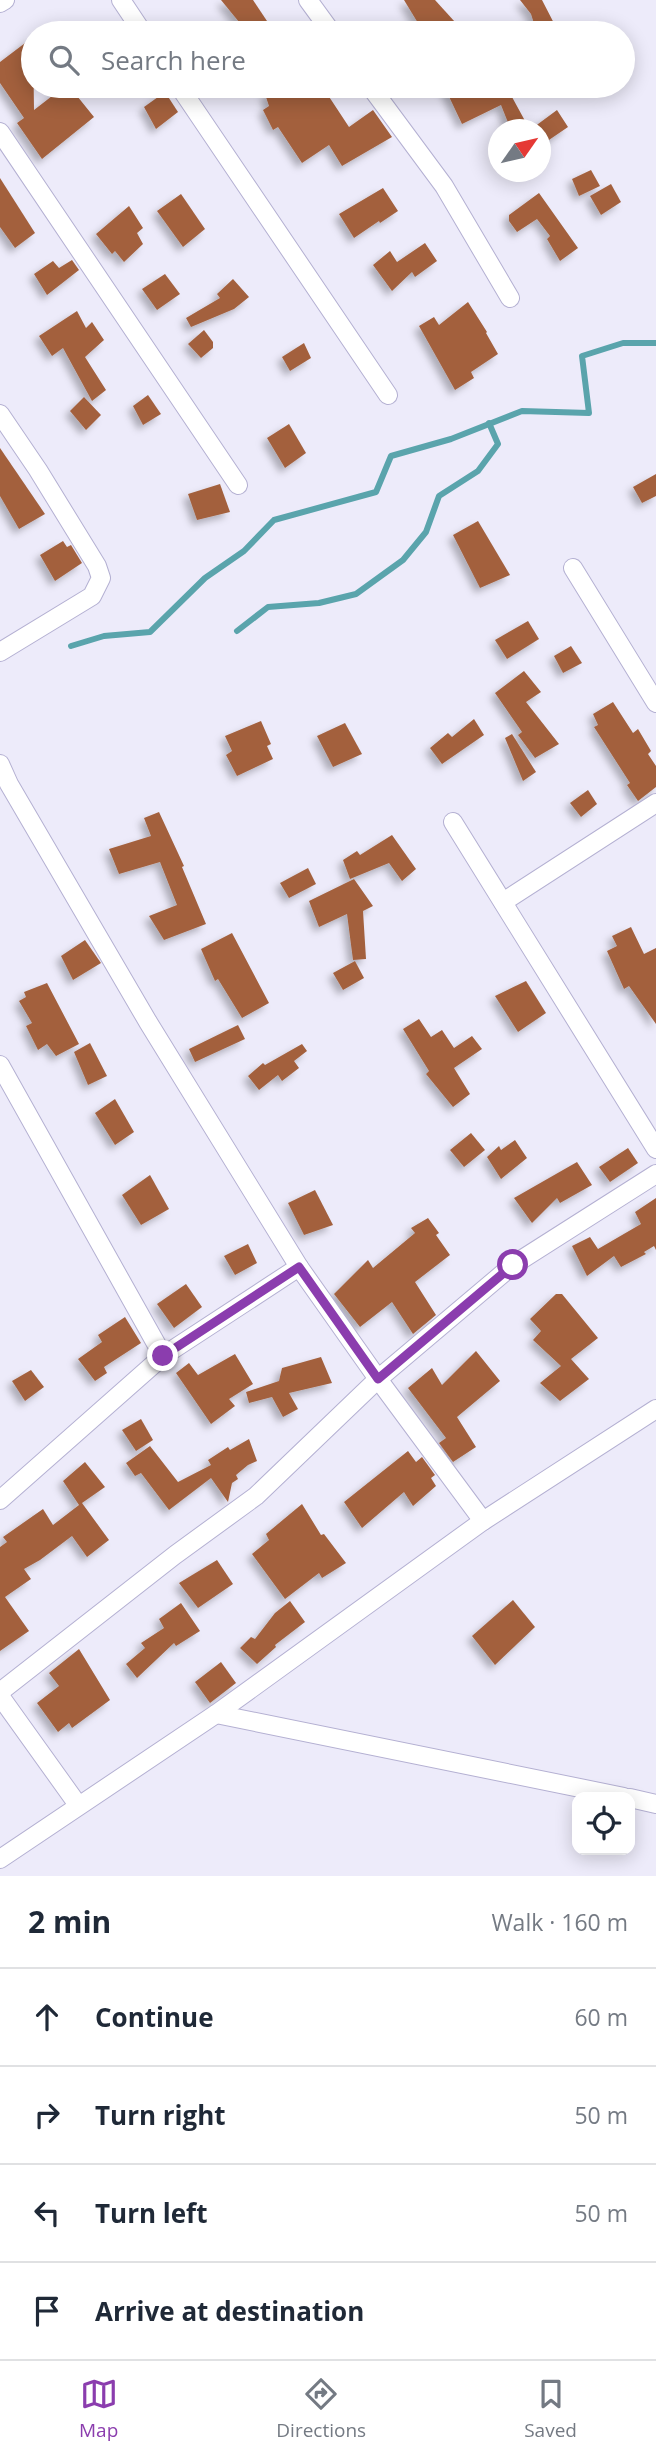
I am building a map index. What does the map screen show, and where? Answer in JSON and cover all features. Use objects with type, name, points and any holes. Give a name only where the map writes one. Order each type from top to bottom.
[{"type":"street","points":[[0,3],[5,0]]},
{"type":"street","points":[[121,0],[135,21]]},
{"type":"street","points":[[307,0],[323,21]]},
{"type":"street","points":[[187,98],[388,395]]},
{"type":"street","points":[[379,98],[444,186],[510,298]]},
{"type":"street","points":[[0,132],[237,485]]},
{"type":"street","points":[[0,414],[97,565],[101,578],[92,596],[0,652]]},
{"type":"street","points":[[573,568],[656,703]]},
{"type":"street","points":[[0,764],[9,784],[148,1022],[299,1267],[483,1521]]},
{"type":"street","points":[[503,902],[656,803]]},
{"type":"street","points":[[453,822],[656,1149]]},
{"type":"street","points":[[0,1065],[163,1356]]},
{"type":"street","points":[[78,1805],[0,1694],[175,1555],[256,1496],[378,1379],[513,1265],[656,1174]]},
{"type":"street","points":[[0,1500],[163,1356],[299,1267]]},
{"type":"street","points":[[0,1859],[216,1714],[483,1521],[656,1409]]},
{"type":"street","points":[[216,1714],[599,1792]]},
{"type":"street","points":[[635,1799],[656,1804]]},
{"type":"building","points":[[221,0],[253,0],[267,21],[238,21]]},
{"type":"building","points":[[404,0],[435,0],[454,21],[417,21]]},
{"type":"building","points":[[520,0],[542,0],[553,21],[533,21]]},
{"type":"building","points":[[21,46],[21,98],[34,98],[34,110],[50,98],[79,98],[94,117],[42,159],[17,123],[24,118],[0,83],[0,62]]},
{"type":"building","points":[[157,98],[169,98],[178,112],[156,129],[144,107]]},
{"type":"building","points":[[266,98],[330,98],[349,127],[373,110],[392,137],[342,166],[329,145],[302,163],[278,127],[273,130],[263,110],[269,106]]},
{"type":"building","points":[[450,98],[513,98],[524,119],[507,119],[501,105],[462,124]]},
{"type":"building","points":[[557,110],[568,127],[551,139],[551,119],[545,119]]},
{"type":"building","points":[[591,170],[600,186],[579,196],[572,179]]},
{"type":"building","points":[[0,178],[35,233],[15,248],[0,227]]},
{"type":"building","points":[[611,184],[621,202],[601,215],[590,196]]},
{"type":"building","points":[[383,188],[398,211],[354,238],[339,214]]},
{"type":"building","points":[[539,193],[578,248],[560,261],[547,239],[550,236],[537,219],[517,232],[509,221],[509,215]]},
{"type":"building","points":[[181,194],[205,229],[183,247],[157,211]]},
{"type":"building","points":[[129,206],[143,228],[137,233],[143,244],[124,262],[115,251],[112,254],[96,234]]},
{"type":"building","points":[[425,243],[437,261],[415,277],[412,272],[392,291],[373,265],[390,251],[397,262]]},
{"type":"building","points":[[72,260],[79,270],[47,295],[34,274],[53,261],[59,268]]},
{"type":"building","points":[[165,274],[180,294],[157,310],[142,289]]},
{"type":"building","points":[[233,279],[249,297],[234,309],[191,327],[186,318],[220,298],[217,294]]},
{"type":"building","points":[[468,302],[498,354],[471,372],[474,378],[455,390],[419,326],[434,317],[439,325]]},
{"type":"building","points":[[77,311],[86,328],[92,322],[104,340],[85,357],[106,390],[92,401],[63,348],[52,356],[39,336]]},
{"type":"building","points":[[204,330],[213,342],[213,348],[201,358],[188,344]]},
{"type":"building","points":[[304,343],[311,358],[290,371],[282,357]]},
{"type":"building","points":[[148,395],[161,414],[143,425],[133,406]]},
{"type":"building","points":[[84,397],[101,415],[86,430],[70,411]]},
{"type":"building","points":[[289,424],[306,453],[285,468],[267,438]]},
{"type":"building","points":[[0,448],[45,514],[19,529],[0,496]]},
{"type":"building","points":[[656,474],[656,496],[642,503],[633,487]]},
{"type":"building","points":[[220,484],[230,512],[197,520],[188,494]]},
{"type":"building","points":[[478,521],[510,575],[480,588],[453,535]]},
{"type":"building","points":[[63,541],[67,547],[71,545],[82,563],[55,581],[40,555]]},
{"type":"building","points":[[528,621],[539,639],[507,659],[495,640]]},
{"type":"building","points":[[571,646],[582,663],[563,673],[554,656]]},
{"type":"building","points":[[524,671],[541,692],[526,702],[559,744],[535,758],[518,735],[522,732],[495,693]]},
{"type":"building","points":[[613,702],[633,733],[638,729],[656,766],[656,787],[638,801],[627,785],[630,783],[594,727],[598,725],[593,714]]},
{"type":"building","points":[[474,719],[484,735],[442,764],[430,748],[448,733],[452,737]]},
{"type":"building","points":[[261,721],[271,744],[267,746],[273,759],[237,776],[226,755],[232,751],[225,736]]},
{"type":"building","points":[[345,723],[362,754],[333,767],[317,736]]},
{"type":"building","points":[[512,734],[536,772],[523,781],[505,738]]},
{"type":"building","points":[[588,790],[597,804],[581,817],[570,803]]},
{"type":"building","points":[[159,812],[184,866],[182,867],[206,924],[164,940],[149,916],[177,905],[160,862],[119,874],[109,849],[151,836],[144,818]]},
{"type":"building","points":[[392,835],[416,869],[402,881],[389,863],[350,879],[343,860],[357,851],[360,855]]},
{"type":"building","points":[[308,868],[316,884],[289,898],[280,883]]},
{"type":"building","points":[[354,879],[373,906],[363,911],[366,959],[353,960],[347,914],[319,927],[309,901]]},
{"type":"building","points":[[631,927],[644,954],[656,948],[656,1024],[629,986],[624,989],[607,951],[617,946],[612,936]]},
{"type":"building","points":[[232,933],[269,1003],[242,1018],[218,979],[215,981],[201,949]]},
{"type":"building","points":[[85,940],[101,963],[73,980],[61,956]]},
{"type":"building","points":[[355,961],[364,978],[343,990],[333,973]]},
{"type":"building","points":[[526,981],[546,1013],[518,1032],[495,996]]},
{"type":"building","points":[[47,983],[79,1044],[56,1056],[47,1044],[38,1050],[26,1026],[32,1023],[19,1001],[26,997],[24,992]]},
{"type":"building","points":[[419,1019],[431,1037],[442,1030],[454,1048],[472,1036],[482,1049],[454,1068],[470,1094],[453,1107],[426,1074],[429,1071],[403,1029]]},
{"type":"building","points":[[238,1025],[245,1039],[195,1062],[189,1049]]},
{"type":"building","points":[[90,1043],[107,1076],[88,1085],[74,1052]]},
{"type":"building","points":[[302,1044],[307,1051],[294,1061],[299,1068],[282,1081],[278,1075],[259,1090],[248,1076],[263,1063],[265,1065]]},
{"type":"building","points":[[115,1099],[134,1132],[115,1145],[95,1113]]},
{"type":"building","points":[[471,1133],[485,1150],[464,1167],[450,1150]]},
{"type":"building","points":[[515,1140],[527,1158],[501,1179],[487,1157],[499,1146],[501,1150]]},
{"type":"building","points":[[628,1148],[638,1163],[610,1182],[599,1167]]},
{"type":"building","points":[[577,1162],[592,1185],[560,1203],[557,1198],[532,1223],[514,1198]]},
{"type":"building","points":[[150,1175],[169,1209],[141,1225],[122,1195]]},
{"type":"building","points":[[315,1190],[333,1225],[304,1235],[288,1203]]},
{"type":"building","points":[[656,1198],[656,1250],[654,1246],[644,1252],[646,1254],[621,1267],[614,1256],[587,1276],[572,1246],[590,1237],[598,1249],[641,1224],[635,1212]]},
{"type":"building","points":[[428,1218],[450,1255],[415,1282],[436,1315],[413,1334],[392,1302],[360,1327],[334,1294],[368,1260],[373,1268],[415,1233],[411,1228]]},
{"type":"building","points":[[248,1244],[257,1263],[235,1275],[224,1256]]},
{"type":"building","points":[[186,1284],[202,1307],[174,1328],[157,1304]]},
{"type":"building","points":[[556,1294],[562,1294],[598,1338],[571,1359],[589,1379],[560,1401],[540,1383],[561,1366],[533,1340],[541,1331],[530,1319]]},
{"type":"building","points":[[125,1317],[141,1343],[104,1367],[107,1373],[95,1381],[78,1359],[102,1342],[98,1335]]},
{"type":"building","points":[[476,1351],[500,1381],[457,1417],[476,1447],[453,1462],[439,1443],[446,1438],[408,1388],[432,1368],[442,1385]]},
{"type":"building","points":[[235,1354],[253,1384],[229,1399],[235,1406],[211,1424],[176,1373],[189,1363],[198,1375]]},
{"type":"building","points":[[321,1357],[332,1383],[289,1393],[298,1409],[283,1417],[272,1397],[249,1403],[246,1392],[279,1381],[282,1368]]},
{"type":"building","points":[[31,1370],[44,1387],[25,1401],[12,1381]]},
{"type":"building","points":[[141,1419],[153,1440],[136,1451],[122,1430]]},
{"type":"building","points":[[249,1439],[257,1461],[236,1475],[238,1479],[232,1483],[228,1502],[211,1478],[169,1510],[141,1473],[135,1476],[126,1463],[150,1446],[178,1482],[211,1465],[208,1460],[228,1447],[230,1450]]},
{"type":"building","points":[[408,1451],[416,1462],[422,1457],[435,1475],[431,1478],[436,1486],[413,1506],[404,1492],[362,1528],[344,1502]]},
{"type":"building","points":[[85,1462],[105,1487],[82,1503],[109,1540],[87,1557],[72,1536],[24,1569],[31,1579],[5,1597],[29,1631],[0,1651],[0,1547],[7,1542],[3,1537],[43,1509],[53,1525],[79,1505],[63,1481]]},
{"type":"building","points":[[302,1504],[321,1535],[324,1534],[346,1563],[322,1578],[319,1573],[285,1599],[252,1554],[269,1540],[266,1534]]},
{"type":"building","points":[[217,1560],[233,1584],[198,1608],[179,1583]]},
{"type":"building","points":[[513,1600],[535,1627],[495,1665],[472,1636]]},
{"type":"building","points":[[290,1601],[305,1622],[275,1645],[276,1647],[257,1664],[240,1648],[251,1637],[255,1639],[275,1613]]},
{"type":"building","points":[[181,1603],[200,1631],[176,1646],[174,1643],[137,1678],[126,1664],[145,1648],[141,1643],[164,1628],[159,1619]]},
{"type":"building","points":[[79,1649],[110,1700],[72,1728],[69,1723],[58,1732],[37,1703],[59,1686],[49,1673]]},
{"type":"building","points":[[221,1662],[236,1683],[210,1703],[195,1682]]},
{"type":"waterway","points":[[71,646],[104,636],[150,632],[205,578],[244,551],[274,520],[376,492],[391,456],[451,439],[522,411],[589,413],[582,356],[623,343],[656,343]]},
{"type":"waterway","points":[[237,631],[268,607],[319,603],[356,594],[403,560],[426,532],[439,496],[478,471],[498,444],[489,423]]},
{"type":"route","points":[[163,1356],[299,1267],[378,1379],[513,1265]]}]
